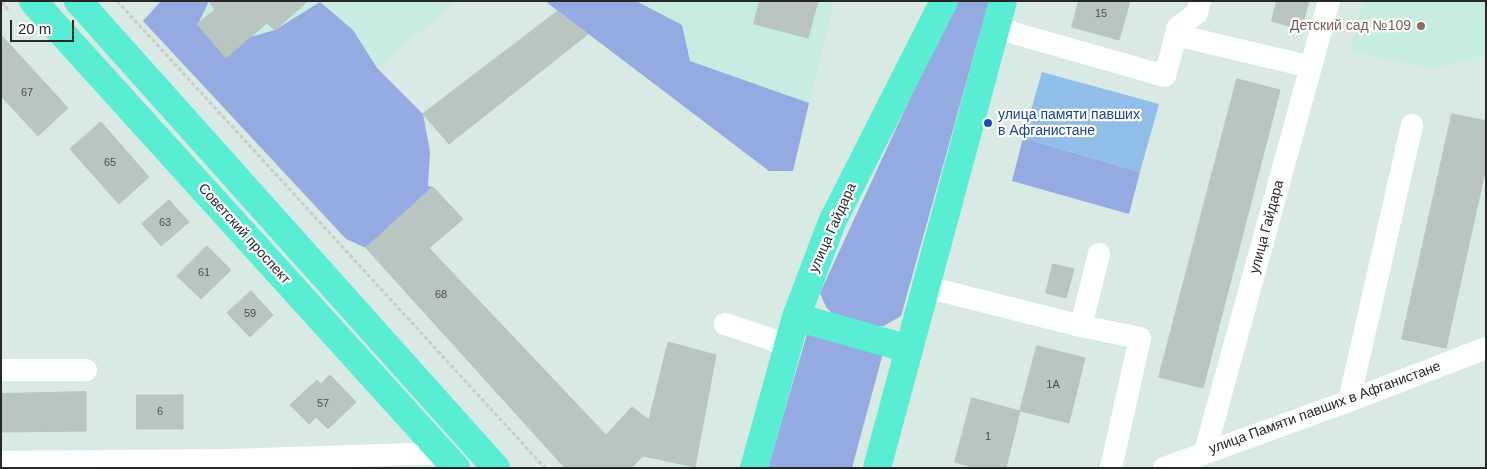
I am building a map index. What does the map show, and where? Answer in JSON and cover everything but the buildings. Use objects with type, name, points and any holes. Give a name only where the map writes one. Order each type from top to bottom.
[{"type":"main road","name":"Советский проспект","points":[[32,1],[450,461]]},
{"type":"main road","points":[[78,1],[496,468]]},
{"type":"main road","name":"улица Гайдара","points":[[754,468],[796,317],[832,222],[944,1]]},
{"type":"main road","points":[[876,468],[1003,1]]},
{"type":"main road","points":[[796,317],[909,349]]},
{"type":"street","points":[[996,28],[1165,76],[1178,28],[1197,13],[1200,1]]},
{"type":"street","name":"улица Гайдара","points":[[1205,452],[1329,1]]},
{"type":"street","points":[[1176,35],[1311,67]]},
{"type":"street","points":[[1349,401],[1412,125]]},
{"type":"street","points":[[1080,326],[1099,254]]},
{"type":"street","points":[[926,287],[1080,326],[1140,338],[1111,468]]},
{"type":"street","points":[[725,324],[788,345]]},
{"type":"street","name":"улица Памяти павших в Афганистане","points":[[1164,468],[1349,401],[1486,348]]},
{"type":"street","points":[[1,370],[86,370]]},
{"type":"street","points":[[1,462],[450,461]]},
{"type":"path","points":[[117,1],[545,468]]},
{"type":"shaded area","points":[[161,1],[209,1],[198,24],[250,37],[275,30],[320,2],[353,30],[377,68],[423,114],[430,152],[428,186],[433,187],[366,248],[346,239],[143,21]]},
{"type":"shaded area","points":[[175,1],[457,1],[277,151]]},
{"type":"shaded area","points":[[545,1],[834,1],[793,171]]},
{"type":"shaded area","points":[[545,1],[636,1],[682,25],[690,61],[809,103],[793,171],[769,171]]},
{"type":"shaded area","points":[[955,1],[989,1],[901,316],[884,326],[872,326],[833,314],[826,307],[820,293]]},
{"type":"shaded area","name":"Детский сад №109","points":[[1363,1],[1486,1],[1486,53],[1433,69],[1350,51]]},
{"type":"shaded area","points":[[1042,72],[1159,104],[1140,172],[1023,138]]},
{"type":"shaded area","points":[[1023,138],[1140,172],[1129,214],[1012,181]]},
{"type":"shaded area","points":[[807,334],[883,353],[852,468],[768,468]]},
{"type":"place","name":"Детский сад №109","points":[[1421,26]]},
{"type":"place","name":"улица памяти павших в Афганистане","points":[[988,123]]}]
